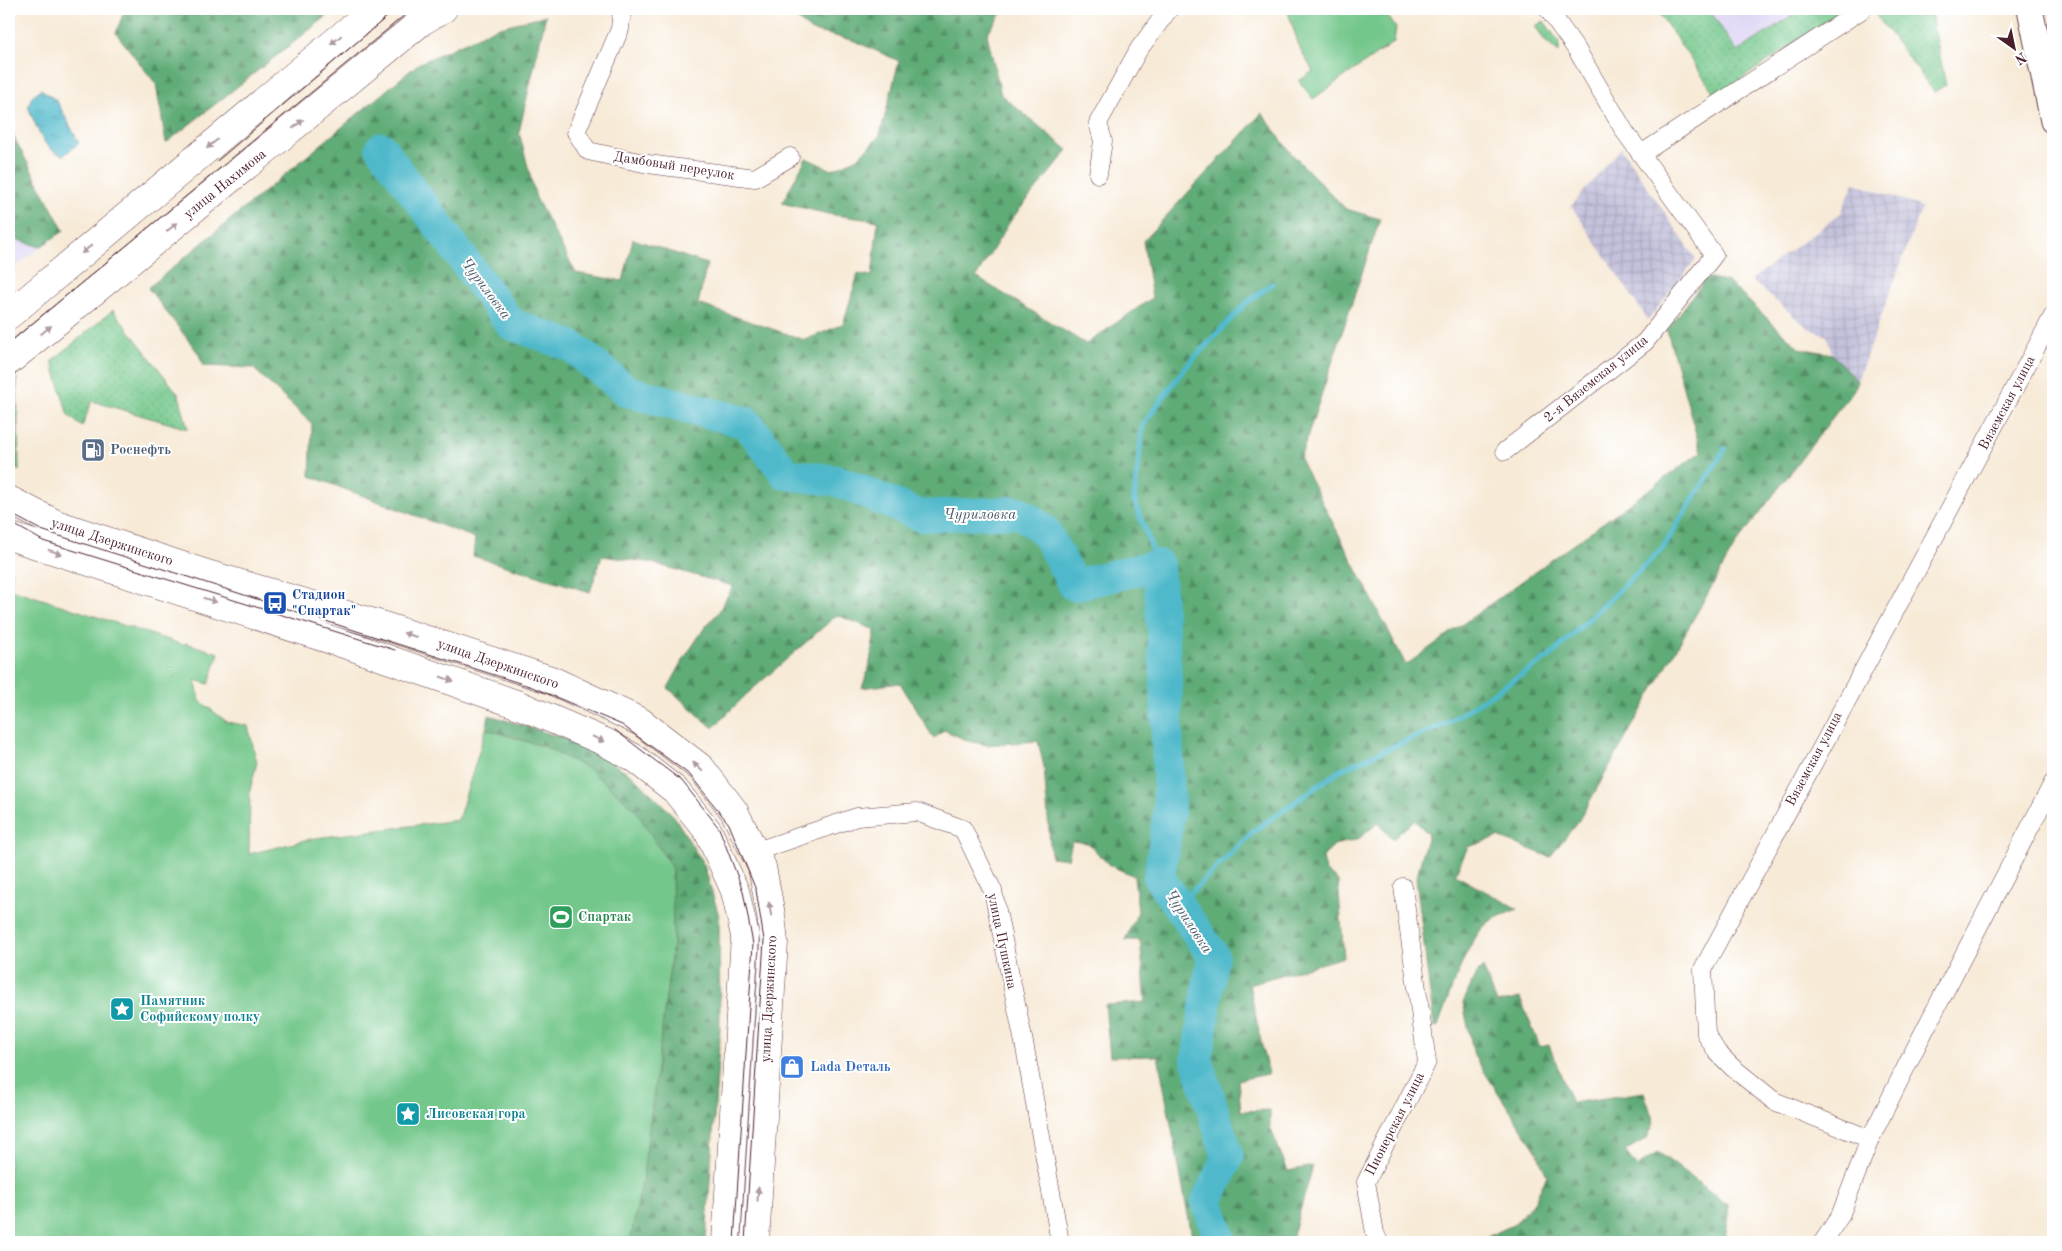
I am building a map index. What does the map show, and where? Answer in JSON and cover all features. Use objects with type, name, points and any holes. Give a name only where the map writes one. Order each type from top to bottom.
[{"type":"main road","points":[[9,315],[374,9]]},
{"type":"main road","name":"улица Нахимова","points":[[9,361],[415,28],[443,9]]},
{"type":"main road","points":[[9,500],[56,524]]},
{"type":"main road","name":"улица Дзержинского","points":[[56,524],[207,574],[381,625],[551,680],[641,722],[701,768],[734,811],[762,867],[772,916],[774,942],[755,1242]]},
{"type":"main road","name":"улица Дзержинского","points":[[9,536],[350,646],[519,705],[605,742],[634,758],[675,790],[708,831],[735,891],[744,936],[726,1242]]},
{"type":"street","name":"Дамбовый переулок","points":[[622,9],[620,28],[576,132],[588,151],[648,164],[754,178],[790,157]]},
{"type":"street","points":[[1098,174],[1103,141],[1098,123],[1139,49],[1169,9]]},
{"type":"street","name":"2-я Вяземская улица","points":[[1505,451],[1645,342],[1714,255],[1625,132],[1577,50],[1548,9]]},
{"type":"street","points":[[1641,154],[1863,9]]},
{"type":"street","points":[[2030,9],[2053,121]]},
{"type":"street","name":"Вяземская улица","points":[[1870,1139],[1774,1101],[1732,1068],[1717,1052],[1706,1034],[1703,969],[2053,316]]},
{"type":"street","name":"улица Дзержинского","points":[[9,509],[56,524]]},
{"type":"street","points":[[1823,1242],[1840,1216],[1870,1139],[1918,1043],[2053,783]]},
{"type":"street","name":"улица Пушкина","points":[[754,852],[857,817],[917,812],[963,829],[993,891],[1025,1048],[1060,1242]]},
{"type":"street","name":"Пионерская улица","points":[[1379,1242],[1375,1233],[1366,1182],[1427,1062],[1403,887]]},
{"type":"shaded area","points":[[1709,9],[1802,9],[1737,52]]},
{"type":"shaded area","points":[[1621,148],[1696,259],[1648,320],[1571,206]]},
{"type":"shaded area","points":[[1854,183],[1922,207],[1857,381],[1832,354],[1827,336],[1808,328],[1751,280],[1841,213]]},
{"type":"shaded area","points":[[9,237],[40,247],[9,272]]},
{"type":"green space","points":[[125,9],[336,9],[166,143],[156,84],[116,33]]},
{"type":"green space","points":[[784,9],[1004,9],[987,34],[1001,95],[1068,150],[1011,220],[976,277],[1086,344],[1152,298],[1143,241],[1262,113],[1291,153],[1346,209],[1380,219],[1300,459],[1406,665],[1701,452],[1667,330],[1707,277],[1728,282],[1799,348],[1832,354],[1857,381],[1856,387],[1736,544],[1579,820],[1550,857],[1498,837],[1468,847],[1455,875],[1518,909],[1489,922],[1473,941],[1459,970],[1438,1026],[1434,1027],[1416,879],[1428,834],[1414,820],[1393,839],[1378,823],[1358,839],[1334,845],[1323,857],[1325,870],[1338,881],[1344,957],[1249,984],[1268,1074],[1238,1080],[1241,1111],[1270,1110],[1270,1127],[1288,1171],[1313,1166],[1291,1242],[1193,1242],[1158,1056],[1110,1057],[1105,1005],[1146,1002],[1140,940],[1125,940],[1138,912],[1134,876],[1109,865],[1088,843],[1072,841],[1068,859],[1051,857],[1044,767],[1038,741],[987,745],[968,741],[944,730],[934,739],[900,683],[862,688],[869,668],[875,630],[837,615],[747,694],[713,728],[668,688],[685,657],[705,627],[718,613],[733,586],[648,562],[602,556],[590,592],[473,556],[475,538],[310,476],[312,424],[253,368],[203,366],[199,354],[148,288],[418,64],[496,28],[546,15],[519,132],[536,198],[576,273],[623,281],[633,239],[707,264],[698,304],[805,340],[843,324],[858,274],[872,276],[878,221],[828,214],[782,203],[806,158],[832,170],[858,158],[880,135],[899,61],[852,40],[812,31]]},
{"type":"green space","points":[[1287,9],[1383,9],[1396,28],[1394,42],[1313,99],[1299,81],[1313,71],[1300,49]]},
{"type":"green space","points":[[1656,9],[1709,9],[1737,52],[1802,9],[1847,9],[1716,96]]},
{"type":"green space","points":[[1882,9],[1930,9],[1946,85],[1934,92],[1875,14]]},
{"type":"green space","points":[[1544,21],[1559,42],[1559,53],[1545,41],[1535,26]]},
{"type":"green space","points":[[9,128],[64,231],[40,247],[9,237]]},
{"type":"green space","points":[[113,310],[179,395],[188,429],[92,401],[82,427],[68,415],[52,361]]},
{"type":"green space","points":[[17,378],[19,471],[9,463],[9,389]]},
{"type":"green space","points":[[9,569],[12,571],[11,589],[184,645],[185,643],[219,653],[209,684],[195,680],[200,701],[227,722],[248,726],[257,762],[250,790],[249,854],[315,838],[458,820],[486,729],[545,747],[590,770],[635,809],[672,869],[673,942],[643,1176],[630,1242],[9,1242]]},
{"type":"green space","points":[[489,715],[580,743],[632,775],[674,816],[704,865],[719,916],[720,1029],[706,1242],[630,1242],[643,1176],[673,942],[672,869],[545,747],[486,729]]},
{"type":"green space","points":[[1483,967],[1497,1003],[1520,998],[1540,1047],[1549,1045],[1572,1103],[1644,1092],[1654,1123],[1647,1138],[1625,1151],[1637,1167],[1658,1152],[1728,1205],[1729,1217],[1724,1242],[1476,1242],[1515,1224],[1534,1202],[1547,1176],[1537,1152],[1474,1056],[1463,1003],[1476,974]]},
{"type":"water","points":[[41,89],[57,101],[79,143],[64,155],[57,153],[45,143],[28,107],[32,96]]},
{"type":"waterway","name":"Чуриловка","points":[[381,148],[511,324],[571,346],[627,391],[747,423],[786,474],[838,481],[921,516],[1019,512],[1045,531],[1074,585],[1158,565],[1166,676],[1169,812],[1159,878],[1213,955],[1197,1060],[1228,1157],[1207,1201],[1221,1242]]},
{"type":"waterway","points":[[1158,565],[1134,500],[1143,425],[1183,370],[1246,303],[1272,284]]},
{"type":"waterway","points":[[1178,905],[1255,830],[1342,769],[1447,723],[1549,657],[1661,550],[1725,449]]},
{"type":"tram line","points":[[217,161],[396,9]]},
{"type":"tram line","points":[[9,343],[412,9]]},
{"type":"tram line","points":[[9,513],[41,530],[532,687],[622,725],[690,775],[729,824],[756,890],[764,940],[745,1242]]},
{"type":"tram line","points":[[15,525],[43,541],[395,650]]},
{"type":"tram line","points":[[615,730],[682,781],[719,828],[743,891],[753,944],[734,1242]]},
{"type":"place","name":"Роснефть","points":[[93,450]]},
{"type":"place","name":"Стадион \"Спартак\"","points":[[275,603]]},
{"type":"place","name":"Спартак","points":[[561,917]]},
{"type":"place","name":"Памятник Софийскому полку","points":[[122,1009]]},
{"type":"place","name":"Lada Dеталь","points":[[792,1067]]},
{"type":"place","name":"Лисовская гора","points":[[408,1114]]}]
